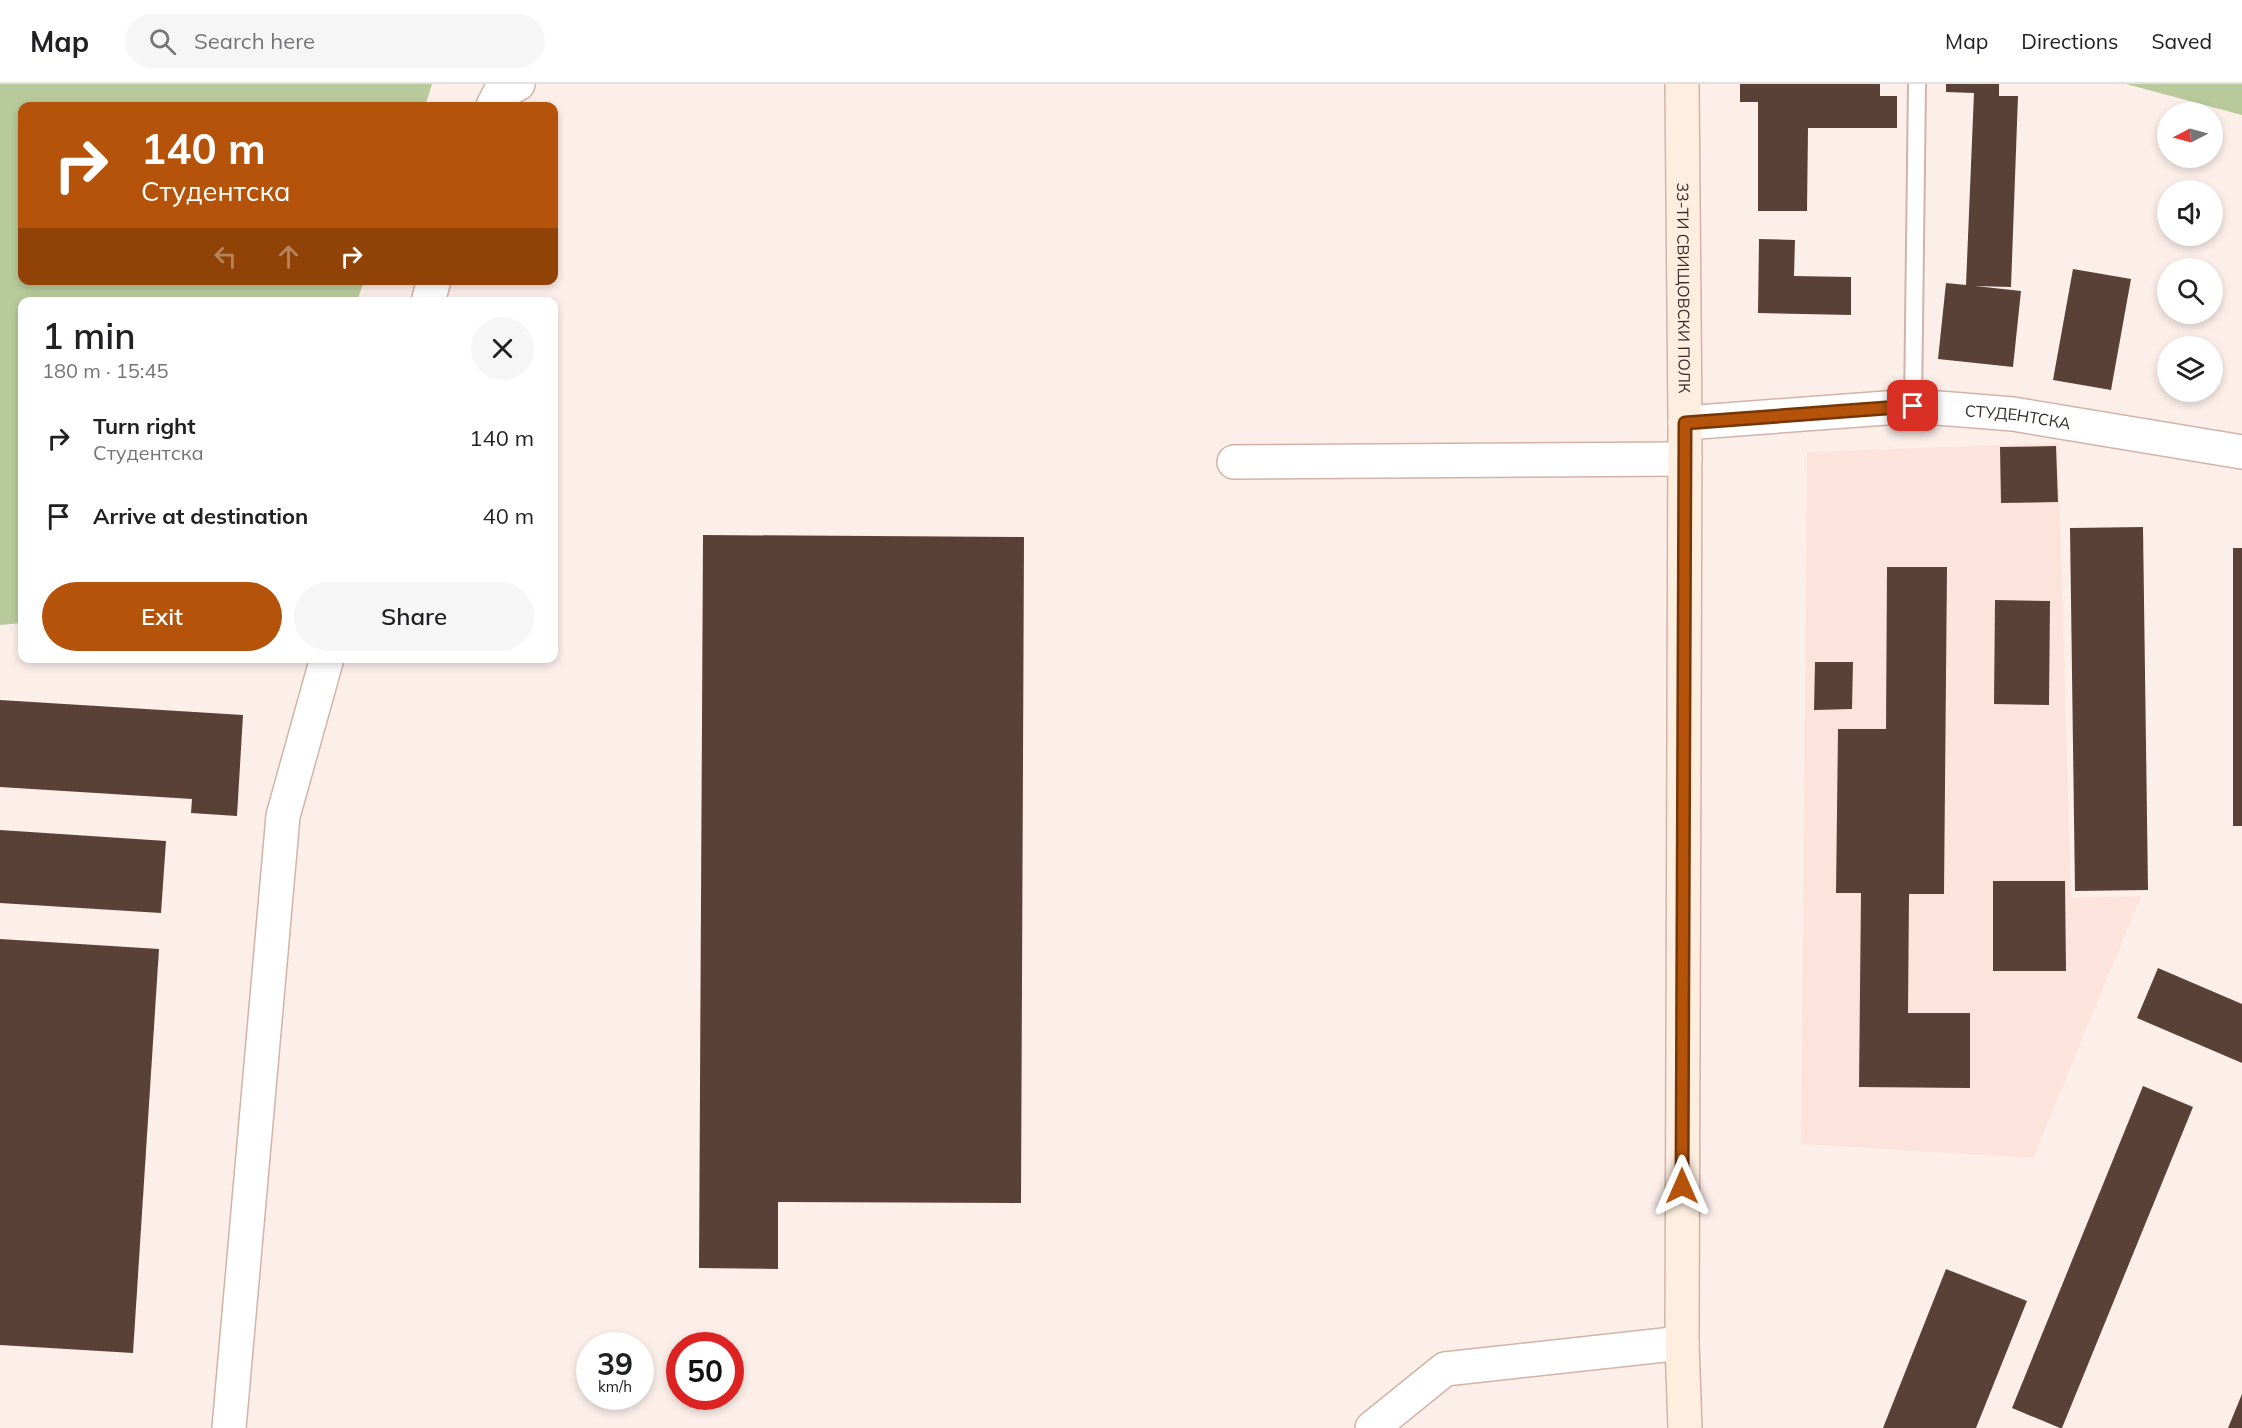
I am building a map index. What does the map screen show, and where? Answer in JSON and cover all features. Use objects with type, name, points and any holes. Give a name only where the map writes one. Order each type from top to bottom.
[{"type":"main road","name":"33-ТИ СВИЩОВСКИ ПОЛК","points":[[1682,84],[1685,423],[1682,1343],[1685,1428]]},
{"type":"street","points":[[495,102],[498,94],[518,84]]},
{"type":"street","name":"СТУДЕНТСКА","points":[[1685,423],[1913,406],[2013,414],[2242,452]]},
{"type":"street","points":[[1234,462],[1685,459]]},
{"type":"street","points":[[228,1428],[283,816],[326,663]]},
{"type":"street","points":[[1372,1428],[1445,1369],[1682,1343]]},
{"type":"lane","points":[[1913,406],[1917,84]]},
{"type":"shaded area","points":[[2058,443],[2071,898],[2141,896],[2033,1158],[1801,1144],[1807,452]]},
{"type":"green space","points":[[0,84],[432,84],[426,102],[18,102],[18,285],[363,285],[358,297],[18,297],[18,623],[0,625]]},
{"type":"green space","points":[[2126,84],[2242,84],[2242,115],[2223,110],[2223,102],[2193,102]]},
{"type":"building","points":[[1740,84],[1880,84],[1880,96],[1897,96],[1897,128],[1808,128],[1807,211],[1758,211],[1758,102],[1740,102]]},
{"type":"building","points":[[1946,84],[1999,84],[1999,96],[2018,96],[2011,287],[1975,286],[2021,291],[2013,367],[1938,359],[1946,283],[1966,285],[1974,93],[1946,92]]},
{"type":"building","points":[[1759,239],[1795,240],[1794,276],[1851,277],[1851,315],[1758,313]]},
{"type":"building","points":[[2073,269],[2131,279],[2111,390],[2053,380]]},
{"type":"building","points":[[2056,446],[2058,502],[2001,503],[2000,447]]},
{"type":"building","points":[[2143,527],[2148,890],[2075,891],[2070,528]]},
{"type":"building","points":[[703,535],[1024,537],[1021,1203],[778,1202],[778,1269],[699,1268]]},
{"type":"building","points":[[2233,548],[2242,548],[2242,826],[2233,826]]},
{"type":"building","points":[[1887,567],[1947,567],[1944,894],[1909,894],[1908,1013],[1970,1013],[1970,1088],[1859,1087],[1861,893],[1836,893],[1838,729],[1886,729]]},
{"type":"building","points":[[1995,600],[2050,601],[2049,705],[1994,704]]},
{"type":"building","points":[[1815,662],[1853,662],[1852,709],[1814,710]]},
{"type":"building","points":[[0,700],[243,715],[237,816],[191,813],[192,799],[0,787]]},
{"type":"building","points":[[0,830],[166,841],[161,913],[0,903]]},
{"type":"building","points":[[1993,881],[2065,881],[2066,971],[1993,971]]},
{"type":"building","points":[[0,939],[159,949],[133,1353],[0,1345]]},
{"type":"building","points":[[2158,968],[2242,1004],[2242,1063],[2137,1018]]},
{"type":"building","points":[[2143,1086],[2193,1107],[2062,1428],[2060,1428],[2012,1408]]},
{"type":"building","points":[[1946,1269],[2027,1301],[1976,1428],[1883,1428]]},
{"type":"building","points":[[2242,1394],[2242,1428],[2228,1428]]},
{"type":"route","points":[[1682,1186],[1685,423],[1913,406]]}]
